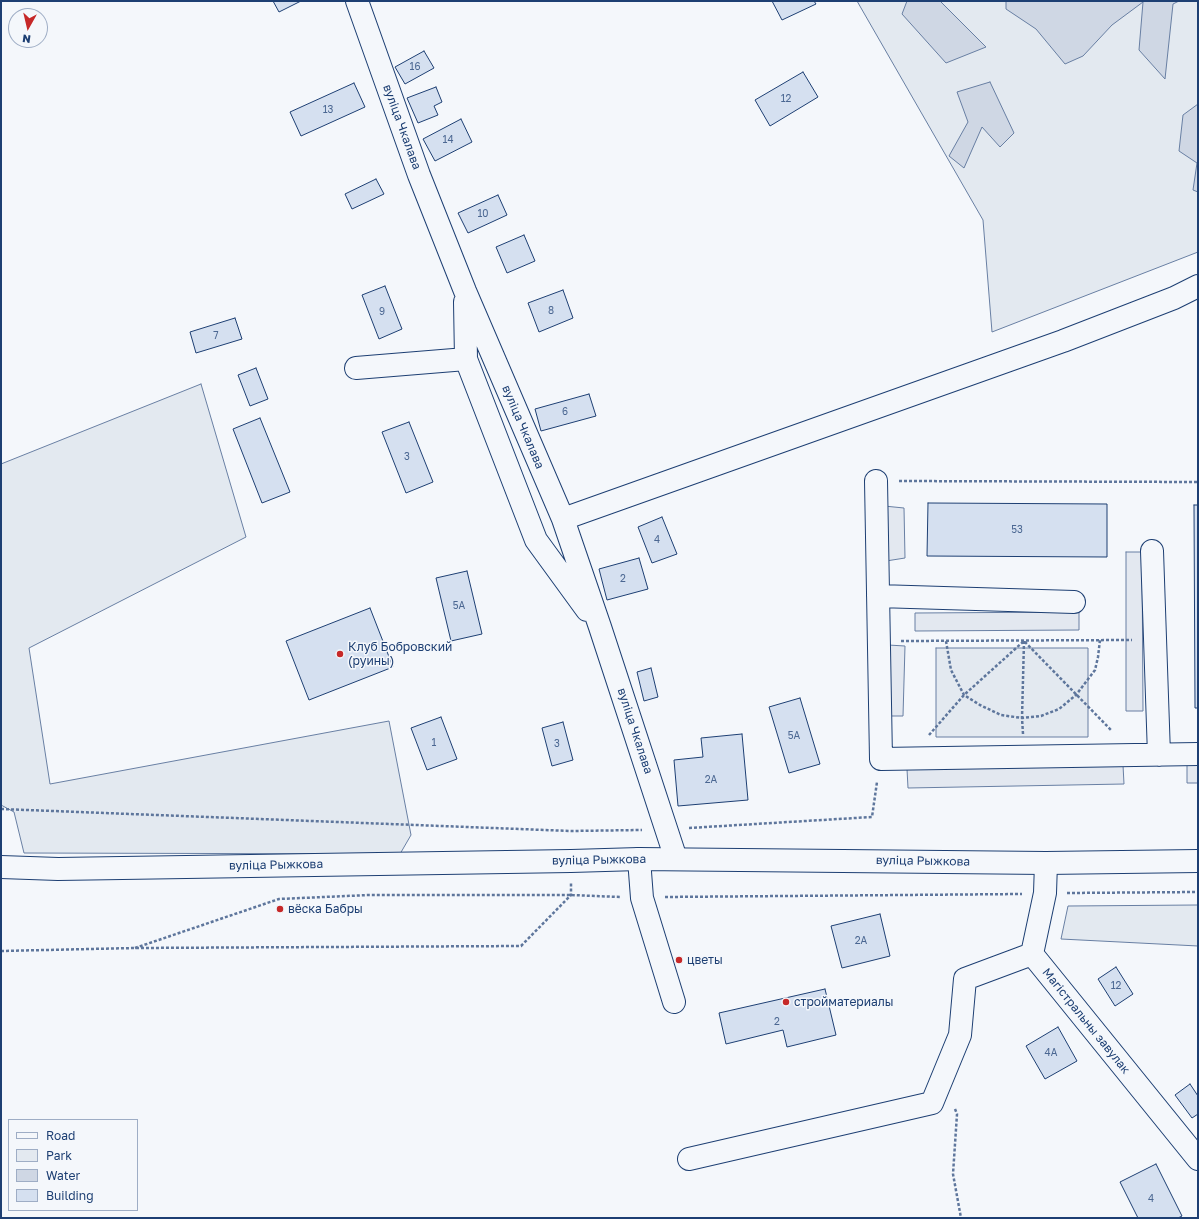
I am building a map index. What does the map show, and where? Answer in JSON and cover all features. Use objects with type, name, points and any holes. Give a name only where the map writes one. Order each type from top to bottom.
[{"type":"street","name":"вуліца Чкалава","points":[[357,1],[419,176],[465,291],[563,518],[676,859]]},
{"type":"street","points":[[563,518],[1063,341],[1174,298],[1198,286]]},
{"type":"street","points":[[465,291],[466,359],[536,540],[600,627]]},
{"type":"street","points":[[356,368],[466,359]]},
{"type":"street","points":[[876,480],[881,759],[1198,754]]},
{"type":"street","points":[[1152,551],[1159,755]]},
{"type":"street","points":[[878,596],[1074,602]]},
{"type":"street","points":[[639,858],[642,898],[674,1002]]},
{"type":"street","name":"вуліца Рыжкова","points":[[1,867],[58,869],[571,861],[639,858],[1046,863],[1198,861]]},
{"type":"street","points":[[689,1159],[932,1104],[960,1035],[966,979],[1032,954],[1045,894],[1046,863]]},
{"type":"street","name":"Магістральны завулак","points":[[1032,954],[1198,1159]]},
{"type":"path","points":[[876,480],[1198,482]]},
{"type":"path","points":[[946,641],[950,670],[964,694],[980,705],[1001,715],[1022,718],[1041,716],[1060,709],[1076,695],[1096,670],[1100,640]]},
{"type":"path","points":[[879,641],[1155,640]]},
{"type":"path","points":[[929,735],[964,694],[1024,641]]},
{"type":"path","points":[[1024,641],[1113,732]]},
{"type":"path","points":[[1024,641],[1022,718],[1024,740]]},
{"type":"path","points":[[1,809],[571,831],[667,830],[872,817],[881,759]]},
{"type":"path","points":[[1,951],[134,948],[521,946],[571,895],[571,831]]},
{"type":"path","points":[[134,948],[279,900],[369,895],[571,895],[642,898],[1198,892]]},
{"type":"path","points":[[955,1106],[957,1114],[953,1174],[961,1218]]},
{"type":"green space","points":[[857,1],[1198,1],[1198,252],[992,332],[983,220]]},
{"type":"green space","points":[[201,384],[246,537],[29,648],[50,784],[389,721],[411,835],[400,854],[24,853],[14,812],[1,805],[1,464]]},
{"type":"green space","points":[[936,648],[1088,648],[1088,737],[936,737]]},
{"type":"green space","points":[[1198,905],[1198,946],[1061,939],[1068,906]]},
{"type":"shaded area","points":[[884,506],[904,508],[905,558],[886,561]]},
{"type":"shaded area","points":[[1126,552],[1142,552],[1143,711],[1126,711]]},
{"type":"shaded area","points":[[1079,612],[1079,630],[915,631],[915,613]]},
{"type":"shaded area","points":[[888,645],[905,646],[903,716],[887,716]]},
{"type":"shaded area","points":[[1198,764],[1198,783],[1187,783],[1187,765]]},
{"type":"shaded area","points":[[1123,765],[1124,784],[908,788],[907,769]]},
{"type":"water","points":[[907,1],[940,1],[986,47],[946,63],[902,14]]},
{"type":"water","points":[[1006,1],[1179,1],[1173,4],[1165,79],[1139,50],[1143,2],[1112,25],[1083,56],[1065,64],[1036,29],[1006,9]]},
{"type":"water","points":[[990,82],[1014,133],[1000,147],[982,127],[964,168],[949,156],[968,122],[957,92]]},
{"type":"water","points":[[1198,104],[1198,192],[1193,190],[1197,163],[1179,151],[1183,115]]},
{"type":"building","points":[[273,1],[301,1],[279,12]]},
{"type":"building","points":[[772,1],[814,1],[816,4],[782,20]]},
{"type":"building","points":[[424,51],[434,68],[405,84],[395,67]]},
{"type":"building","points":[[803,72],[818,97],[770,126],[755,100]]},
{"type":"building","points":[[354,83],[365,107],[301,136],[290,112]]},
{"type":"building","points":[[436,87],[442,102],[434,106],[438,115],[418,123],[407,98]]},
{"type":"building","points":[[461,119],[472,142],[435,161],[423,139]]},
{"type":"building","points":[[376,179],[384,194],[352,209],[345,194]]},
{"type":"building","points":[[498,195],[507,215],[468,233],[458,213]]},
{"type":"building","points":[[524,235],[535,261],[507,273],[496,247]]},
{"type":"building","points":[[385,286],[402,329],[379,339],[362,295]]},
{"type":"building","points":[[563,290],[573,318],[539,332],[528,303]]},
{"type":"building","points":[[235,318],[242,339],[196,353],[190,332]]},
{"type":"building","points":[[256,368],[268,399],[250,406],[238,375]]},
{"type":"building","points":[[589,394],[596,416],[541,431],[535,409]]},
{"type":"building","points":[[260,418],[290,492],[262,503],[233,429]]},
{"type":"building","points":[[409,422],[433,482],[406,493],[382,432]]},
{"type":"building","points":[[928,503],[1107,504],[1107,557],[927,556]]},
{"type":"building","points":[[1194,505],[1198,505],[1198,708],[1195,708]]},
{"type":"building","points":[[662,517],[677,554],[652,563],[638,527]]},
{"type":"building","points":[[639,558],[648,589],[607,600],[599,569]]},
{"type":"building","points":[[467,571],[482,634],[451,641],[436,578]]},
{"type":"building","name":"Клуб Бобровский (руины)","points":[[370,608],[393,667],[309,700],[286,641]]},
{"type":"building","points":[[651,668],[658,697],[644,701],[637,672]]},
{"type":"building","points":[[800,698],[820,764],[789,773],[769,707]]},
{"type":"building","points":[[441,717],[457,759],[427,770],[411,728]]},
{"type":"building","points":[[563,722],[573,760],[552,766],[542,728]]},
{"type":"building","points":[[742,734],[748,800],[678,806],[674,760],[703,757],[701,738]]},
{"type":"building","points":[[880,914],[890,956],[842,968],[831,926]]},
{"type":"building","points":[[1116,967],[1133,994],[1115,1006],[1098,979]]},
{"type":"building","points":[[825,989],[836,1035],[787,1047],[783,1030],[726,1044],[719,1013]]},
{"type":"building","points":[[1058,1027],[1077,1061],[1045,1079],[1026,1046]]},
{"type":"building","points":[[1190,1084],[1198,1096],[1198,1114],[1192,1118],[1175,1095]]},
{"type":"building","points":[[1156,1164],[1182,1216],[1178,1218],[1138,1218],[1120,1182]]},
{"type":"place","name":"Клуб Бобровский (руины)","points":[[340,654]]},
{"type":"place","name":"вёска Бабры","points":[[280,909]]},
{"type":"place","name":"цветы","points":[[679,960]]},
{"type":"place","name":"стройматериалы","points":[[786,1002]]}]
